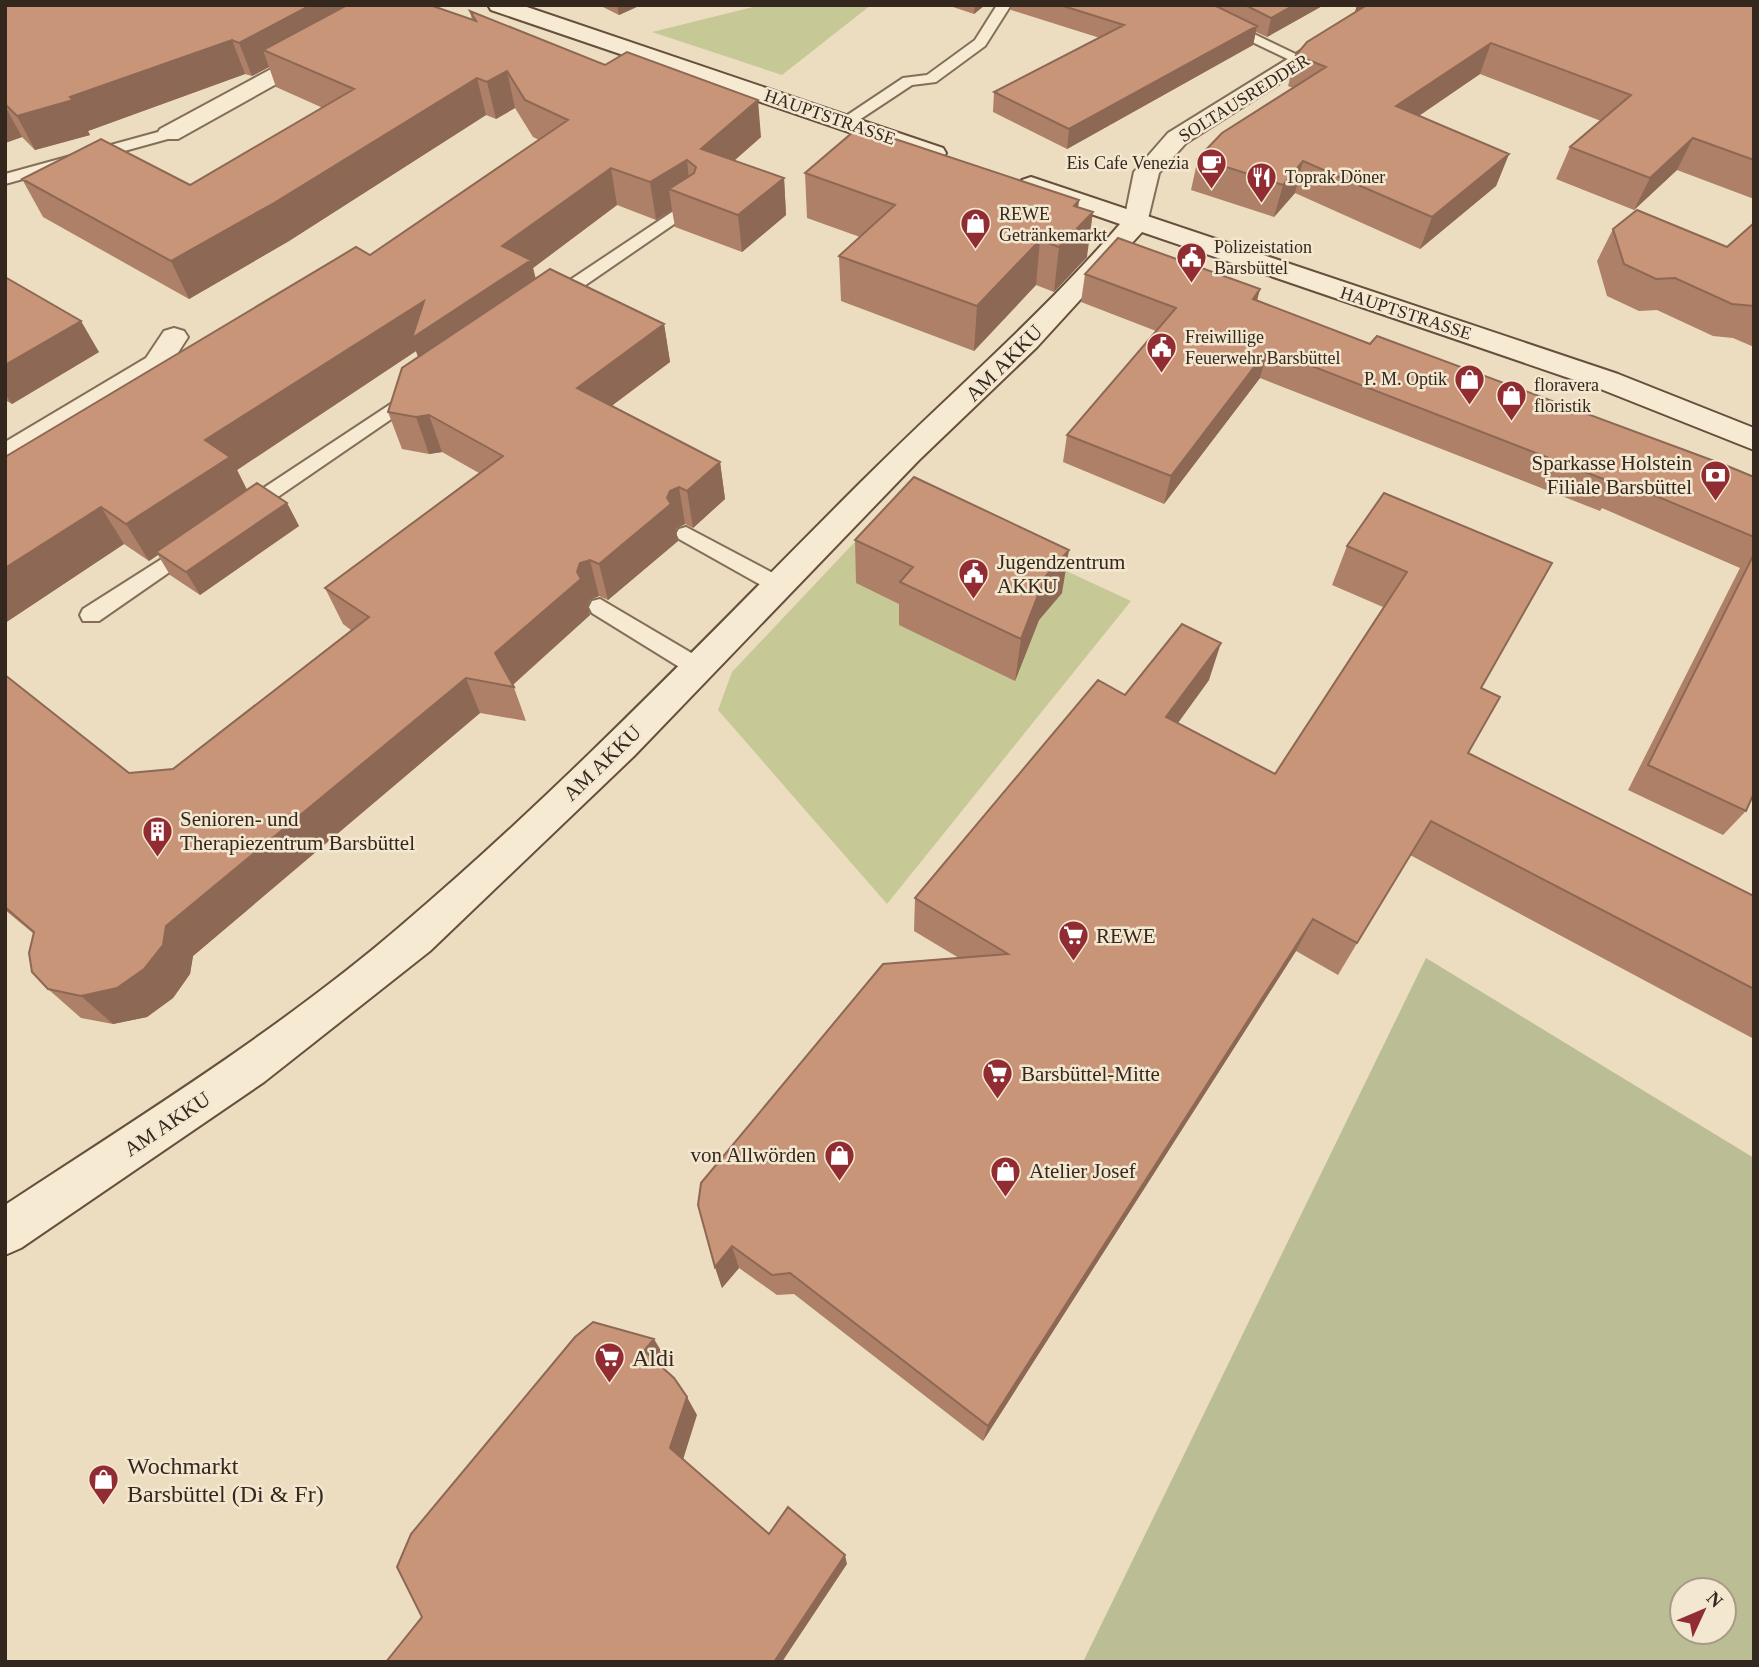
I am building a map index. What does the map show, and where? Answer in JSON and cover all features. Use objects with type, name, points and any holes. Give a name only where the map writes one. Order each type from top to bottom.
[{"type":"street","points":[[169,134],[407,5]]},
{"type":"street","name":"HAUPTSTRASSE","points":[[499,5],[961,162]]},
{"type":"street","name":"SOLTAUSREDDER","points":[[1137,221],[1147,172],[1177,138],[1391,5]]},
{"type":"street","name":"HAUPTSTRASSE","points":[[1004,176],[1608,381],[1754,440]]},
{"type":"street","name":"AM AKKU","points":[[5,1231],[249,1068],[416,937],[621,747],[908,453],[988,379],[1103,262],[1137,221]]},
{"type":"street","points":[[5,456],[157,364],[174,337]]},
{"type":"lane","points":[[845,122],[908,81],[931,79],[980,43],[1004,5]]},
{"type":"lane","points":[[1182,5],[1303,61]]},
{"type":"lane","points":[[5,179],[169,134]]},
{"type":"lane","points":[[532,313],[690,205]]},
{"type":"lane","points":[[226,523],[431,383]]},
{"type":"lane","points":[[686,534],[778,585]]},
{"type":"lane","points":[[91,615],[203,538]]},
{"type":"lane","points":[[600,607],[697,667]]},
{"type":"green space","points":[[761,5],[871,5],[782,75],[652,32]]},
{"type":"green space","points":[[900,494],[1131,601],[887,904],[718,710],[732,672]]},
{"type":"green space","points":[[1426,958],[1754,1158],[1754,1662],[1083,1662]]},
{"type":"building","points":[[5,5],[311,5],[239,43],[232,40],[70,97],[73,100],[17,116],[5,104]]},
{"type":"building","points":[[347,5],[430,5],[476,21],[470,11],[605,65],[627,52],[758,100],[701,149],[784,178],[738,215],[669,189],[694,173],[696,167],[687,160],[650,182],[611,168],[502,246],[531,260],[412,338],[424,301],[205,440],[230,457],[126,524],[101,507],[5,568],[5,457],[356,247],[370,255],[568,120],[525,100],[507,71],[487,82],[477,78],[274,203],[171,261],[22,179],[101,139],[190,185],[354,89],[263,50]]},
{"type":"building","points":[[1060,5],[1214,5],[1257,26],[1069,129],[994,92],[1124,25]]},
{"type":"building","points":[[1245,5],[1294,5],[1271,18]]},
{"type":"building","points":[[1367,5],[1754,5],[1754,160],[1693,138],[1650,178],[1570,147],[1631,95],[1491,43],[1396,106],[1509,154],[1432,217],[1303,161],[1283,185],[1198,158],[1222,133],[1326,67],[1296,55],[1307,42]]},
{"type":"building","points":[[859,127],[1079,200],[1074,206],[1093,212],[1059,247],[1040,240],[977,306],[839,256],[895,205],[805,173]]},
{"type":"building","points":[[1637,210],[1727,247],[1754,223],[1754,306],[1732,304],[1675,278],[1656,279],[1624,264],[1613,229]]},
{"type":"building","points":[[1118,238],[1260,289],[1253,299],[1370,344],[1377,336],[1754,477],[1754,537],[1618,480],[1616,484],[1268,349],[1171,476],[1067,435],[1176,308],[1085,274]]},
{"type":"building","points":[[550,269],[664,324],[577,388],[720,462],[687,491],[679,487],[670,491],[667,498],[671,504],[599,564],[590,560],[580,563],[577,572],[581,579],[495,653],[514,687],[466,678],[166,926],[163,945],[144,969],[117,988],[81,996],[48,989],[32,972],[29,953],[34,932],[5,907],[5,675],[129,773],[173,769],[369,617],[325,588],[503,456],[429,415],[416,417],[388,412],[402,368]]},
{"type":"building","points":[[5,277],[81,321],[5,365]]},
{"type":"building","points":[[914,477],[1069,550],[1045,577],[1021,639],[900,582],[913,567],[855,540]]},
{"type":"building","points":[[257,483],[287,503],[186,572],[156,552]]},
{"type":"building","name":"Barsbüttel-Mitte","points":[[1384,493],[1552,563],[1481,688],[1500,697],[1468,753],[1754,896],[1754,989],[1431,821],[1357,943],[1313,919],[988,1426],[790,1273],[772,1275],[732,1246],[715,1267],[698,1205],[701,1183],[883,964],[1008,954],[915,898],[1098,680],[1125,695],[1182,624],[1221,643],[1166,717],[1275,774],[1407,572],[1347,546]]},
{"type":"building","points":[[1754,554],[1754,793],[1746,811],[1648,765]]},
{"type":"building","points":[[593,1322],[654,1339],[644,1351],[674,1378],[687,1397],[670,1448],[769,1534],[788,1507],[845,1555],[774,1662],[386,1662],[422,1617],[397,1567],[411,1534],[575,1337]]},
{"type":"place","name":"Eis Cafe Venezia","points":[[1212,190]]},
{"type":"place","name":"Toprak Döner","points":[[1262,204]]},
{"type":"place","name":"REWE Getränkemarkt","points":[[976,251]]},
{"type":"place","name":"Polizeistation Barsbüttel","points":[[1191,284]]},
{"type":"place","name":"Freiwillige Feuerwehr Barsbüttel","points":[[1162,374]]},
{"type":"place","name":"P. M. Optik","points":[[1470,406]]},
{"type":"place","name":"floravera floristik","points":[[1511,422]]},
{"type":"place","name":"Sparkasse Holstein Filiale Barsbüttel","points":[[1715,502]]},
{"type":"place","name":"Jugendzentrum AKKU","points":[[974,601]]},
{"type":"place","name":"Senioren- und Therapiezentrum Barsbüttel","points":[[157,858]]},
{"type":"place","name":"REWE","points":[[1073,963]]},
{"type":"place","name":"Barsbüttel-Mitte","points":[[998,1101]]},
{"type":"place","name":"von Allwörden","points":[[839,1182]]},
{"type":"place","name":"Atelier Josef","points":[[1006,1198]]},
{"type":"place","name":"Aldi","points":[[609,1385]]},
{"type":"place","name":"Wochmarkt Barsbüttel (Di & Fr)","points":[[104,1507]]}]
